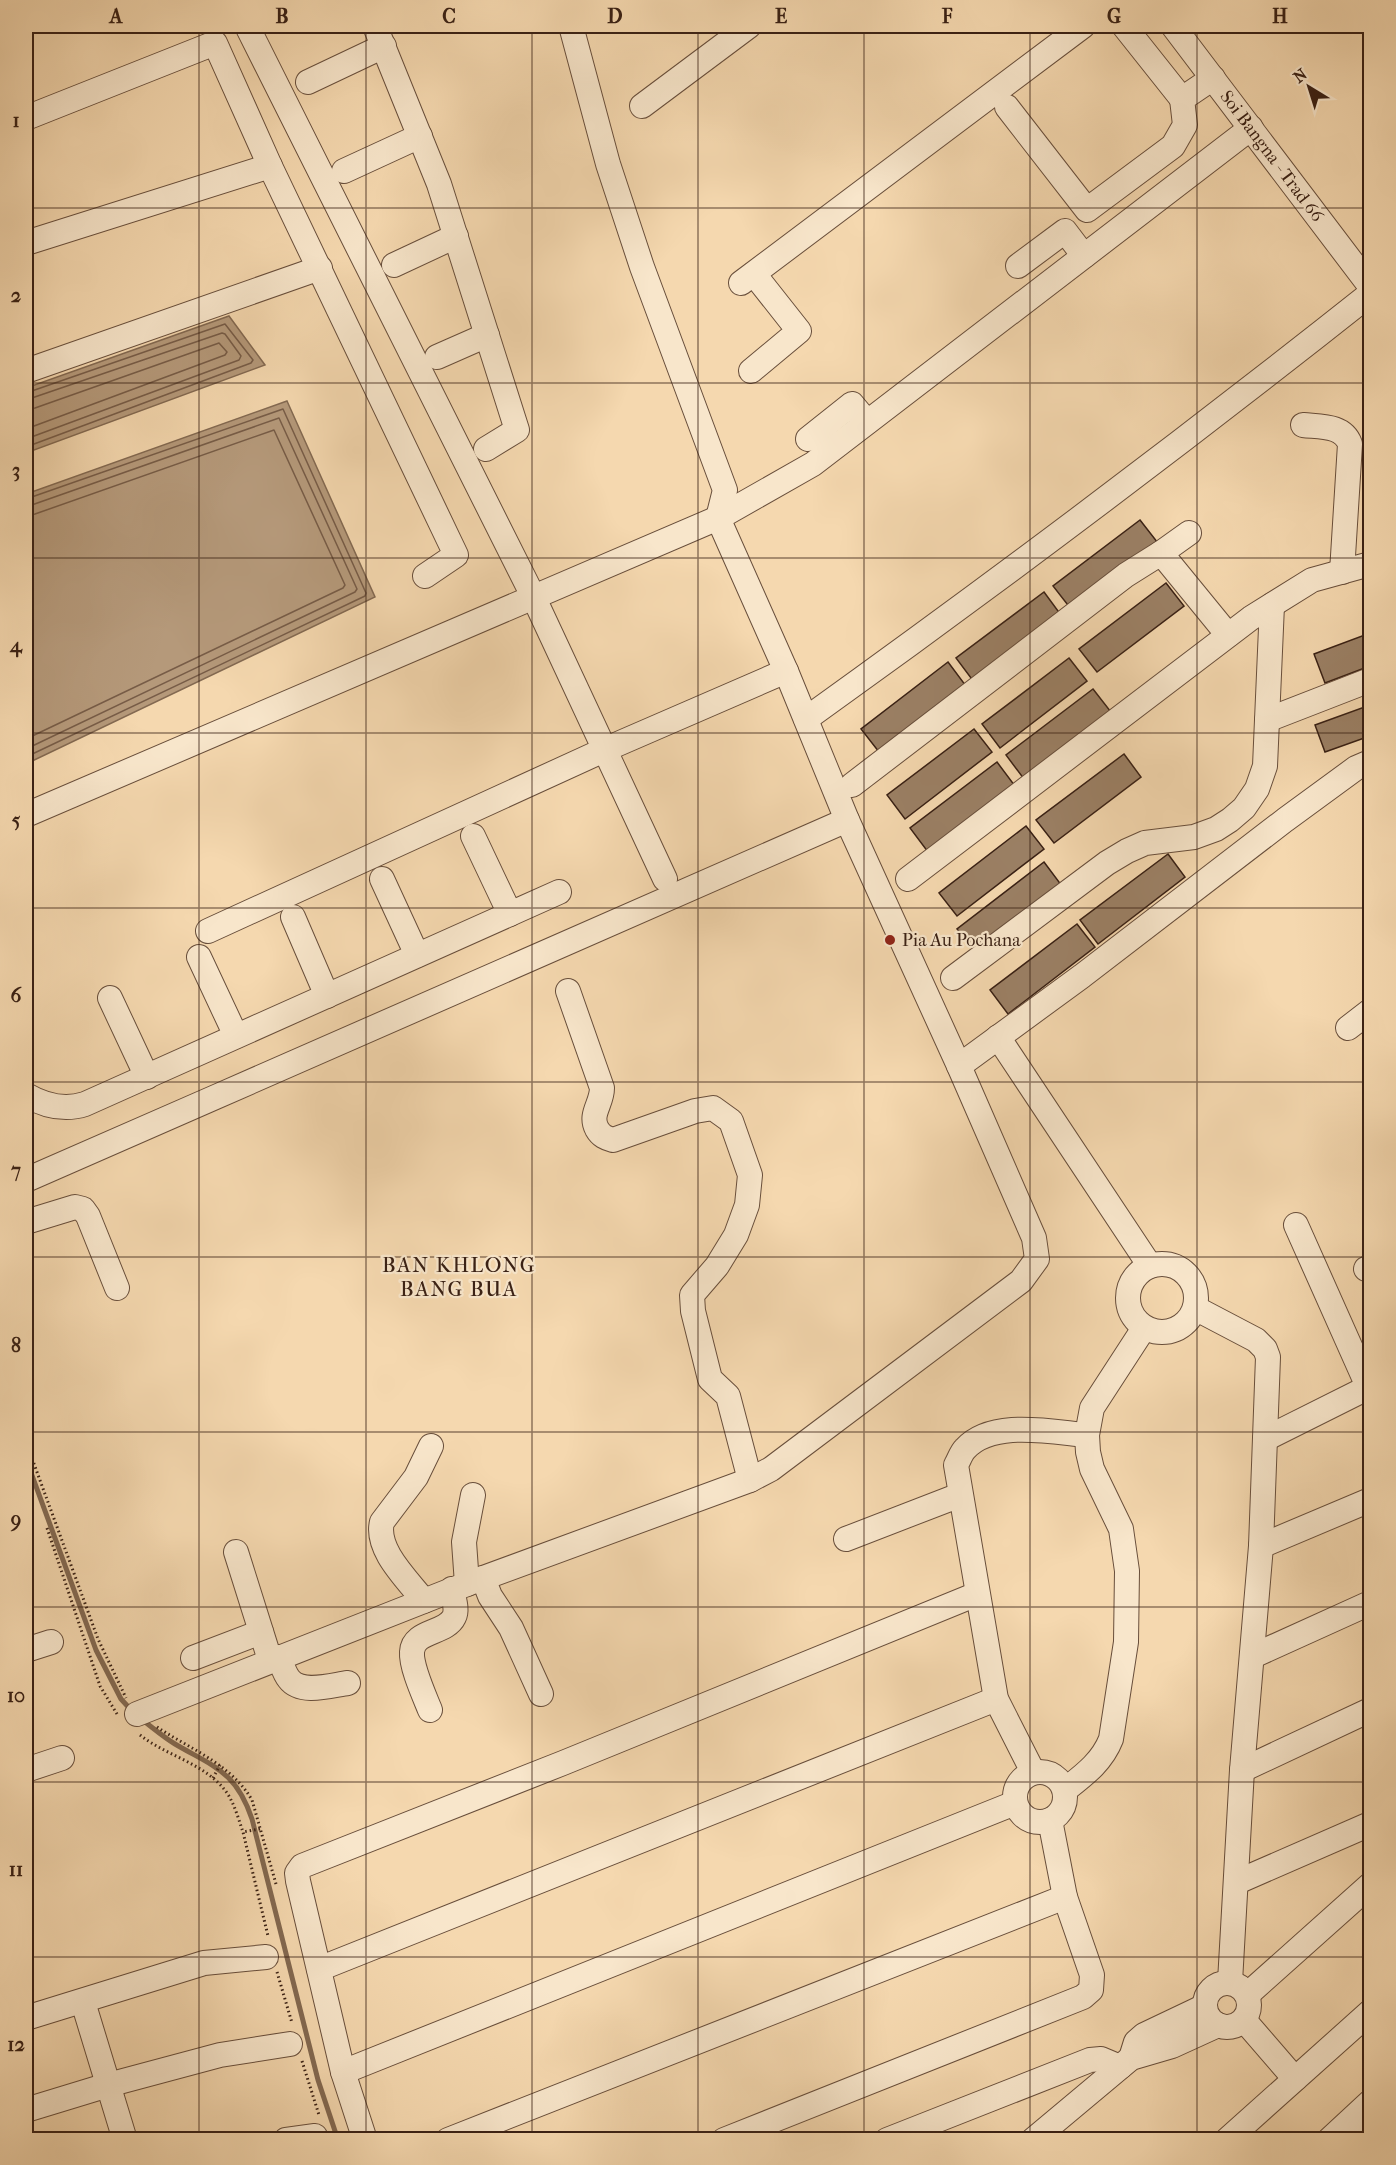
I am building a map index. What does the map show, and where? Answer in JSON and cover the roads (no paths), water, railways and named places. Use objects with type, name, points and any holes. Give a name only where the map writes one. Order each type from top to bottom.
[{"type":"street","points":[[247,26],[534,598],[665,879]]},
{"type":"street","points":[[131,1721],[274,1659],[467,1584],[750,1480],[771,1469],[1021,1281],[1037,1259],[1034,1238],[847,820],[786,672],[718,518],[725,490],[642,267],[615,184],[571,26]]},
{"type":"street","points":[[642,106],[749,26]]},
{"type":"street","points":[[751,371],[799,331],[747,278],[1083,26]]},
{"type":"street","points":[[1007,107],[1087,210],[1173,146],[1185,125],[1182,99],[1124,26]]},
{"type":"street","name":"Soi Bangna - Trad 66","points":[[1173,26],[1371,286]]},
{"type":"street","points":[[26,118],[211,34],[270,166],[456,555],[425,576]]},
{"type":"street","points":[[308,82],[380,36],[439,184],[517,430],[486,448]]},
{"type":"street","points":[[1182,99],[1213,78]]},
{"type":"street","points":[[26,814],[718,518],[813,464],[1251,128]]},
{"type":"street","points":[[344,171],[420,136]]},
{"type":"street","points":[[26,243],[270,166]]},
{"type":"street","points":[[1018,266],[1065,231],[1084,256]]},
{"type":"street","points":[[394,265],[456,236]]},
{"type":"street","points":[[26,371],[320,268]]},
{"type":"street","points":[[806,720],[959,610],[1275,370],[1371,294]]},
{"type":"street","points":[[437,357],[487,335]]},
{"type":"street","points":[[808,439],[852,404],[867,422]]},
{"type":"street","points":[[1303,425],[1340,430],[1347,436],[1350,444],[1342,572]]},
{"type":"street","points":[[852,785],[1126,575],[1189,533]]},
{"type":"street","points":[[1161,553],[1228,635]]},
{"type":"street","points":[[908,879],[1228,635],[1272,605],[1312,580],[1371,564]]},
{"type":"street","points":[[953,978],[1117,857],[1145,843],[1194,837],[1216,829],[1244,808],[1257,789],[1265,766],[1272,605]]},
{"type":"street","points":[[208,931],[604,750],[786,672]]},
{"type":"street","points":[[1267,720],[1371,680]]},
{"type":"street","points":[[959,1066],[1082,976],[1293,813],[1356,768],[1371,762]]},
{"type":"street","points":[[26,1180],[662,899],[847,820]]},
{"type":"street","points":[[473,836],[510,914]]},
{"type":"street","points":[[382,879],[417,955]]},
{"type":"street","points":[[30,1105],[75,1107],[147,1077],[559,892]]},
{"type":"street","points":[[293,917],[327,996]]},
{"type":"street","points":[[199,957],[236,1036]]},
{"type":"street","points":[[568,991],[602,1088],[602,1096],[593,1121],[601,1134],[613,1140],[695,1111],[713,1108],[731,1121],[750,1175],[747,1205],[736,1235],[717,1266],[692,1295],[692,1303],[710,1378],[728,1396],[734,1411],[750,1480]]},
{"type":"street","points":[[110,998],[147,1077]]},
{"type":"street","points":[[1348,1028],[1371,1011]]},
{"type":"street","points":[[998,1037],[1150,1266]]},
{"type":"street","points":[[26,1222],[75,1207],[83,1209],[88,1216],[117,1288]]},
{"type":"street","points":[[1265,1439],[1370,1389],[1296,1225]]},
{"type":"street","points":[[1161,1263],[1172,1264],[1190,1276],[1195,1286],[1197,1297],[1191,1317],[1175,1330],[1154,1332],[1144,1328],[1130,1311],[1127,1301],[1128,1290],[1133,1280],[1150,1266],[1161,1263]]},
{"type":"street","points":[[1033,2139],[1125,2062],[1136,2042],[1144,2035],[1211,2016],[1232,2027],[1244,2020],[1250,2007],[1239,1988],[1237,1882],[1242,1770],[1261,1546],[1268,1357],[1265,1349],[1256,1340],[1195,1308]]},
{"type":"street","points":[[1065,1790],[1094,1767],[1107,1751],[1112,1739],[1126,1642],[1127,1571],[1120,1529],[1092,1469],[1087,1435],[1092,1408],[1144,1328]]},
{"type":"street","points":[[1033,1772],[996,1699],[956,1465],[965,1448],[990,1432],[1022,1430],[1087,1435]]},
{"type":"street","points":[[424,1601],[387,1553],[381,1541],[380,1531],[382,1522],[416,1477],[431,1446]]},
{"type":"street","points":[[430,1710],[412,1652],[414,1644],[420,1638],[450,1622],[467,1584],[464,1535],[473,1495]]},
{"type":"street","points":[[846,1539],[960,1495]]},
{"type":"street","points":[[1261,1546],[1371,1500]]},
{"type":"street","points":[[236,1552],[261,1632],[274,1659],[289,1679],[298,1686],[314,1688],[348,1683]]},
{"type":"street","points":[[467,1584],[490,1596],[511,1628],[541,1694]]},
{"type":"street","points":[[365,2139],[343,2072],[298,1881],[297,1874],[302,1866],[563,1763],[977,1594]]},
{"type":"street","points":[[1252,1656],[1371,1603]]},
{"type":"street","points":[[193,1658],[261,1632]]},
{"type":"street","points":[[26,1650],[51,1642]]},
{"type":"street","points":[[319,1969],[996,1699]]},
{"type":"street","points":[[1242,1770],[1371,1710]]},
{"type":"street","points":[[26,1770],[62,1758]]},
{"type":"street","points":[[1043,1771],[1053,1774],[1061,1781],[1065,1790],[1066,1799],[1063,1808],[1050,1821],[1039,1822],[1028,1819],[1020,1813],[1015,1803],[1018,1784],[1024,1776],[1033,1772],[1043,1771]]},
{"type":"street","points":[[343,2072],[1015,1803]]},
{"type":"street","points":[[724,2139],[1083,1997],[1090,1990],[1092,1975],[1065,1897],[1050,1821]]},
{"type":"street","points":[[1237,1882],[1371,1824]]},
{"type":"street","points":[[1211,2016],[1210,1990],[1219,1984],[1239,1988],[1371,1886]]},
{"type":"street","points":[[448,2139],[1065,1897]]},
{"type":"street","points":[[26,2018],[204,1964],[270,1953]]},
{"type":"street","points":[[83,2002],[124,2139]]},
{"type":"street","points":[[1227,2139],[1371,2012]]},
{"type":"street","points":[[1244,2020],[1295,2079]]},
{"type":"street","points":[[26,2110],[220,2055],[294,2041]]},
{"type":"street","points":[[887,2139],[1090,2061],[1101,2059],[1125,2062]]},
{"type":"street","points":[[1329,2139],[1371,2102]]},
{"type":"street","points":[[286,2139],[318,2128]]},
{"type":"street","points":[[1358,2139],[1371,2128]]},
{"type":"water","points":[[229,316],[265,365],[26,453],[26,388]]},
{"type":"water","points":[[287,401],[375,597],[26,764],[26,494]]},
{"type":"waterway","points":[[26,1459],[96,1650],[121,1699],[132,1711]]},
{"type":"waterway","points":[[141,1719],[171,1741],[222,1772],[239,1790],[246,1803],[318,2080],[338,2140]]},
{"type":"place","name":"Pia Au Pochana","points":[[890,940]]},
{"type":"district","name":"BAN KHLONG BANG BUA","points":[[459,1277]]}]
